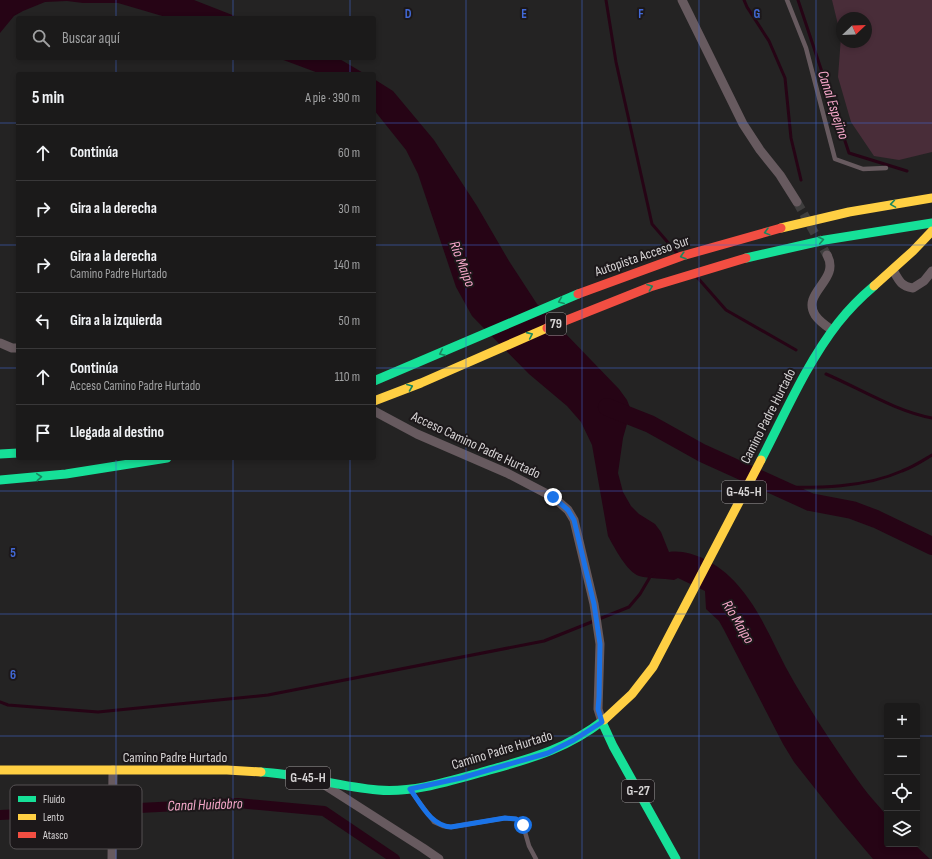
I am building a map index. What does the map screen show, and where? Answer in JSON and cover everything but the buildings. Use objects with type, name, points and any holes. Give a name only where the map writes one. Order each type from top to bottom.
[{"type":"main road","name":"Autopista Acceso Sur","points":[[376,380],[602,285],[663,263],[775,230],[843,214],[932,198]]},
{"type":"main road","name":"79","points":[[376,400],[612,301],[681,277],[742,259],[843,236],[932,223]]},
{"type":"main road","name":"Camino Padre Hurtado","points":[[0,770],[227,770],[265,772],[378,790],[395,790],[410,789],[461,778],[548,753],[574,740],[602,722],[631,695],[645,678],[656,661],[807,371],[832,330],[862,297],[914,251],[932,231]]},
{"type":"main road","points":[[0,454],[16,453]]},
{"type":"main road","points":[[0,480],[66,474],[154,460]]},
{"type":"main road","name":"G-27","points":[[602,722],[613,746],[676,859]]},
{"type":"street","points":[[682,0],[743,124],[760,150],[777,170],[797,202]]},
{"type":"street","points":[[827,255],[831,264],[830,272],[813,297],[812,306],[817,317],[832,330]]},
{"type":"street","points":[[893,270],[899,282],[906,287],[913,288],[924,281],[932,271]]},
{"type":"street","points":[[0,343],[16,348]]},
{"type":"street","name":"Acceso Camino Padre Hurtado","points":[[376,412],[417,434],[507,473],[553,497],[568,510],[574,520],[594,604],[600,644],[598,709],[602,722]]},
{"type":"street","points":[[113,770],[113,785]]},
{"type":"street","points":[[316,780],[424,848],[438,859]]},
{"type":"street","points":[[112,849],[112,859]]},
{"type":"lane","points":[[787,0],[806,48],[836,159],[863,169],[886,168]]},
{"type":"lane","points":[[410,789],[434,822],[443,826],[451,827],[505,818],[516,819],[523,825],[529,846],[536,859]]},
{"type":"shaded area","points":[[832,0],[932,0],[932,152],[899,160],[874,156],[851,122],[838,77],[840,48],[872,48],[872,12],[836,12],[836,16]]},
{"type":"water","points":[[0,0],[194,0],[235,16],[162,16],[118,3],[83,3],[67,1],[45,2],[14,16],[0,33]]},
{"type":"water","points":[[283,60],[341,60],[362,72],[316,72]]},
{"type":"water","points":[[376,80],[393,91],[434,140],[477,206],[509,261],[537,304],[619,389],[627,400],[631,410],[623,438],[618,473],[623,492],[631,506],[639,514],[655,524],[661,532],[669,552],[685,553],[709,561],[729,576],[740,587],[758,613],[786,668],[818,721],[862,786],[884,813],[884,847],[917,847],[930,859],[873,859],[794,762],[783,744],[719,621],[706,609],[705,591],[678,578],[674,580],[639,576],[634,574],[621,559],[608,536],[592,445],[581,422],[567,406],[529,374],[472,316],[456,287],[418,174],[406,150],[376,112]]},
{"type":"waterway","points":[[606,0],[616,62],[652,224],[677,253]]},
{"type":"waterway","points":[[744,0],[769,41],[785,78],[791,138],[801,180]]},
{"type":"waterway","name":"Canal Espejino","points":[[798,0],[849,153],[907,171]]},
{"type":"waterway","points":[[697,277],[726,310],[796,350]]},
{"type":"waterway","points":[[826,374],[891,405],[918,415],[932,418]]},
{"type":"waterway","name":"Río Maipo","points":[[607,407],[650,424],[702,453],[810,502],[852,510],[876,519],[932,546]]},
{"type":"waterway","points":[[777,487],[841,486],[872,481],[887,477],[906,469],[932,455]]},
{"type":"waterway","points":[[0,702],[8,705],[98,712],[268,695],[544,641],[629,607],[640,594],[650,577],[654,574]]},
{"type":"waterway","name":"Canal Huidobro","points":[[142,808],[238,803],[324,811],[395,859]]},
{"type":"waterway","name":"Canal Huidobro","points":[[0,815],[10,814]]},
{"type":"tunnel","points":[[797,202],[827,255]]},
{"type":"traffic: fast","points":[[746,258],[825,240],[932,223]]},
{"type":"traffic: fast","points":[[761,460],[796,390],[826,339],[846,313],[874,286]]},
{"type":"traffic: fast","points":[[376,380],[578,294]]},
{"type":"traffic: fast","points":[[0,454],[16,453]]},
{"type":"traffic: fast","points":[[0,480],[66,474],[154,460]]},
{"type":"traffic: fast","points":[[261,772],[290,775],[378,790],[403,790],[454,780],[529,759],[574,740],[604,720]]},
{"type":"traffic: fast","points":[[602,722],[613,746],[676,859]]},
{"type":"traffic: slow","points":[[781,228],[849,212],[932,198]]},
{"type":"traffic: slow","points":[[874,286],[913,251],[932,231]]},
{"type":"traffic: slow","points":[[376,400],[421,383],[547,328]]},
{"type":"traffic: slow","points":[[604,720],[632,694],[653,667],[761,460]]},
{"type":"traffic: slow","points":[[0,770],[227,770],[261,772]]},
{"type":"traffic: jam","points":[[578,294],[682,256],[781,228]]},
{"type":"traffic: jam","points":[[547,328],[650,287],[746,258]]},
{"type":"route","points":[[523,825],[516,819],[505,818],[451,827],[443,826],[434,822],[410,789],[461,778],[548,753],[574,740],[602,722],[598,709],[600,644],[594,604],[574,520],[568,510],[553,497]]}]
